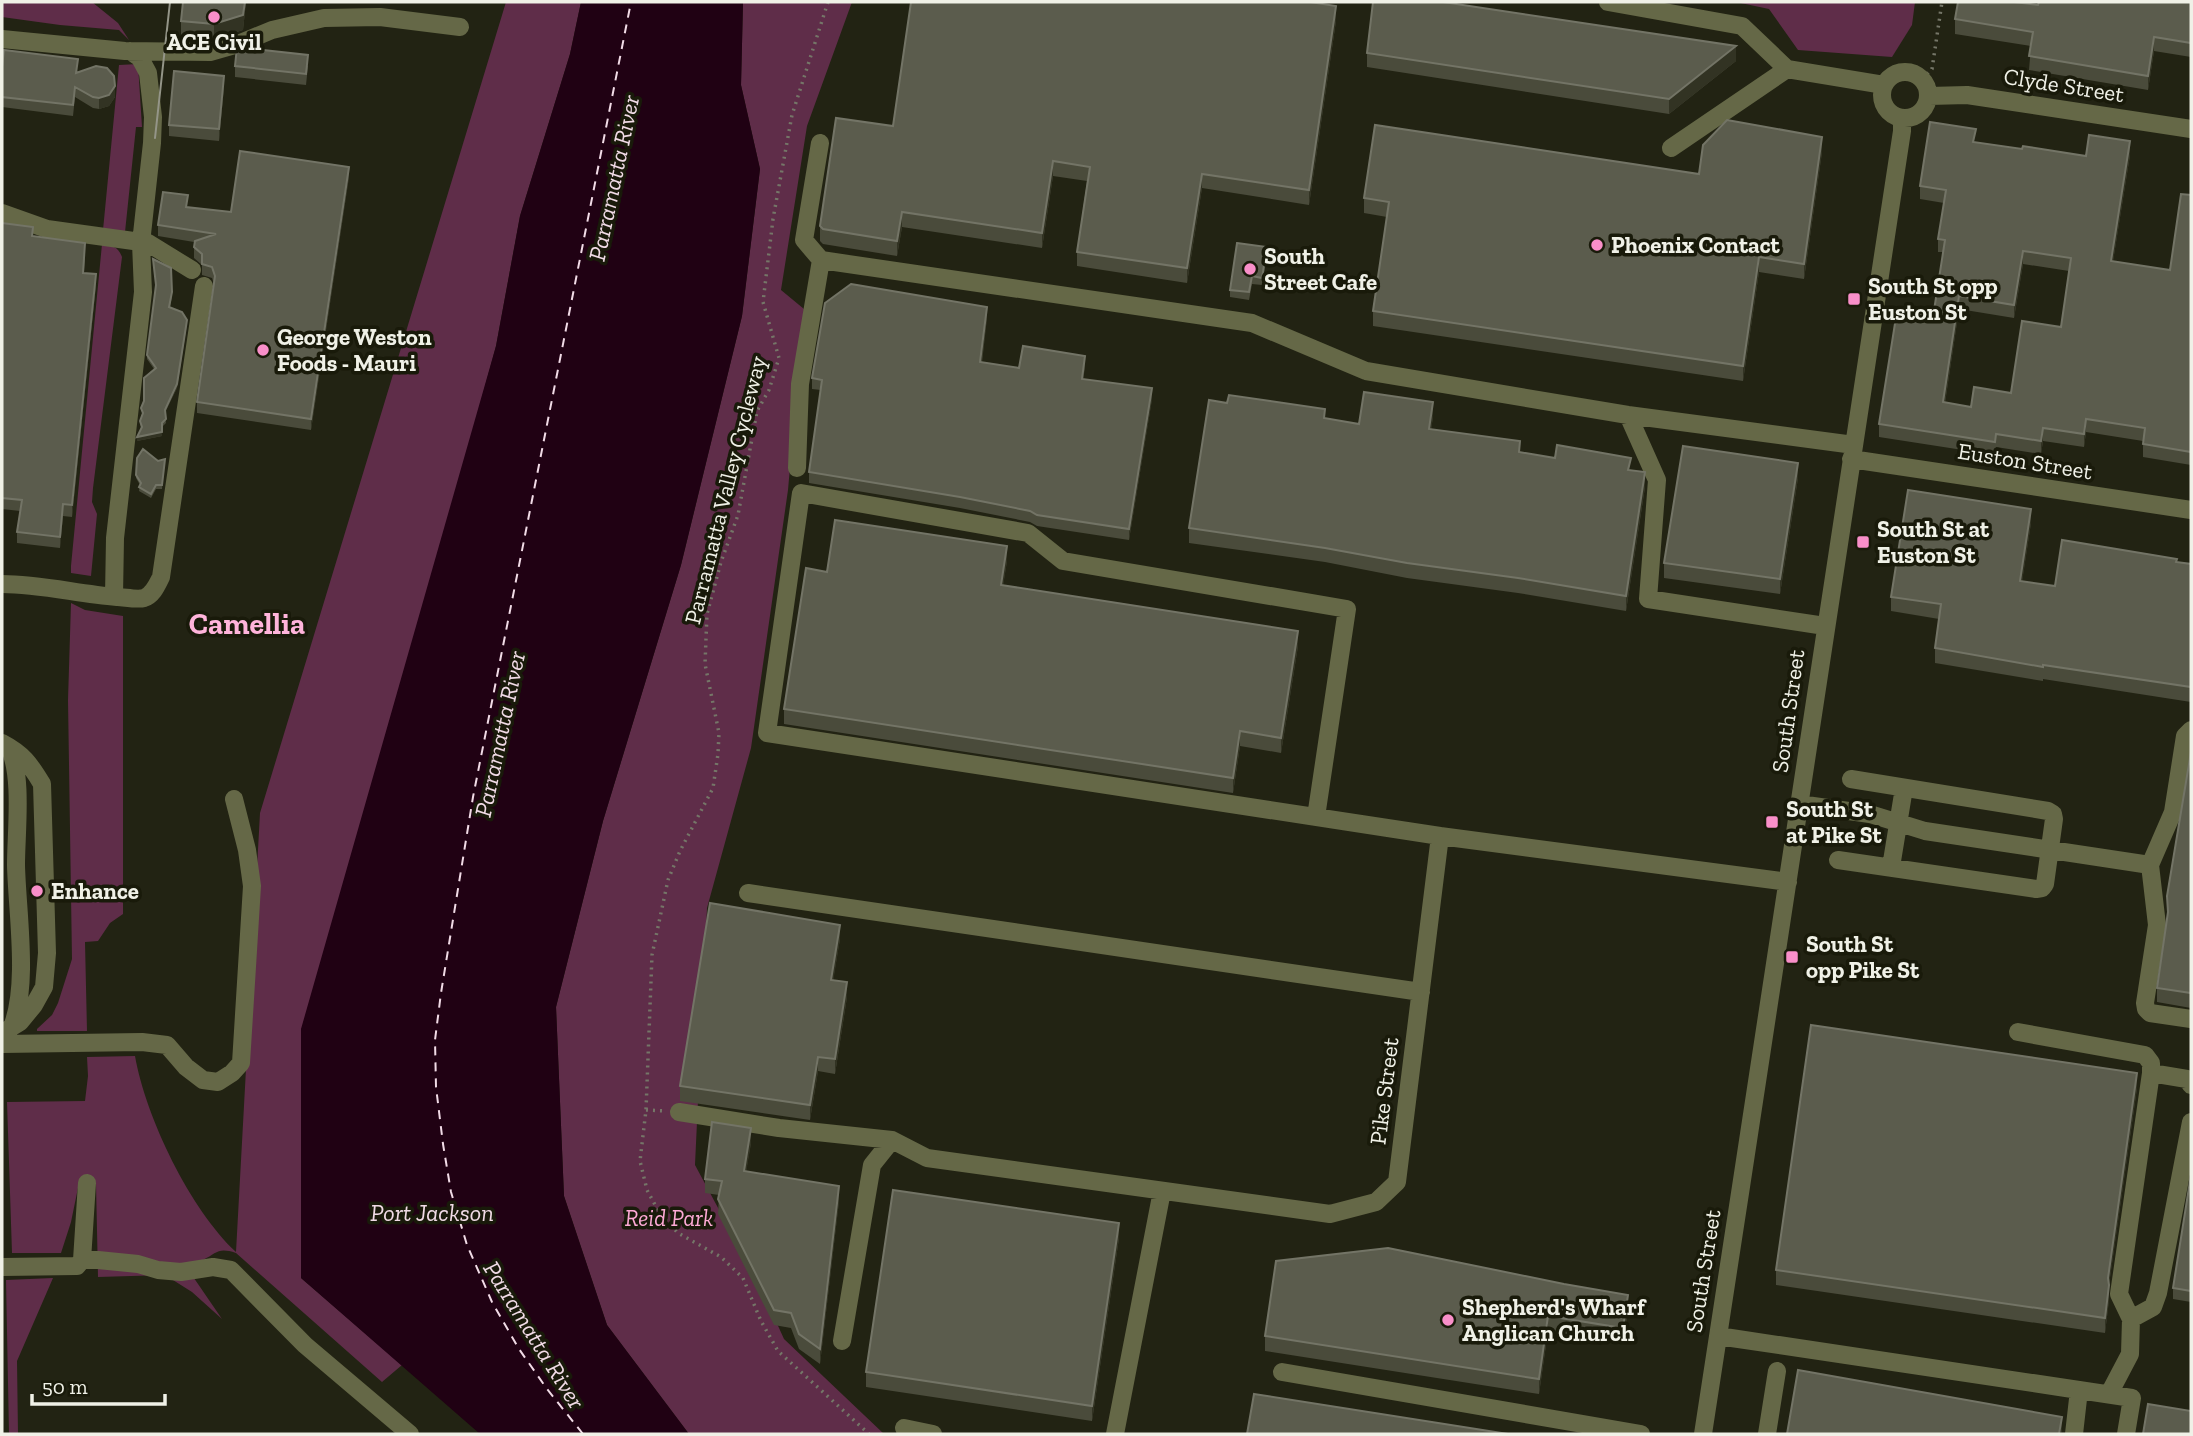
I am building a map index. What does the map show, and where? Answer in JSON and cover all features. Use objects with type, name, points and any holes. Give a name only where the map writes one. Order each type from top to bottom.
[{"type":"street","points":[[1608,2],[1742,26],[1787,69],[1884,85]]},
{"type":"street","points":[[2,39],[130,51],[211,52],[272,30],[324,18],[380,17],[460,27]]},
{"type":"street","points":[[114,596],[115,538],[143,292],[141,243],[153,117],[146,66],[130,51]]},
{"type":"street","points":[[1671,148],[1787,69]]},
{"type":"street","points":[[1899,72],[1913,73],[1926,88],[1927,105],[1920,114],[1912,118],[1894,117],[1885,108],[1881,93],[1884,85],[1899,72]]},
{"type":"street","name":"Clyde Street","points":[[1926,88],[2191,129]]},
{"type":"street","name":"South Street","points":[[1703,1434],[1902,119]]},
{"type":"street","points":[[797,468],[800,384],[821,260],[804,240],[820,143]]},
{"type":"street","points":[[2,213],[47,229],[158,247],[192,270]]},
{"type":"street","name":"Euston Street","points":[[821,260],[1252,323],[1366,372],[2191,510]]},
{"type":"street","points":[[2,584],[144,598],[155,590],[161,577],[204,286]]},
{"type":"street","points":[[1628,415],[1657,480],[1648,599],[1825,626]]},
{"type":"street","points":[[1316,817],[1347,609],[1063,561],[1028,533],[801,493],[767,733],[1440,836],[1788,882]]},
{"type":"street","points":[[2191,730],[2185,736],[2173,812],[2150,865],[2157,925],[2145,1003],[2150,1013],[2191,1019]]},
{"type":"street","points":[[5,745],[17,751],[29,763],[42,785],[47,953],[44,986],[34,1005],[20,1022],[7,1030]]},
{"type":"street","points":[[5,745],[13,756],[16,774],[19,926],[17,1015],[7,1030]]},
{"type":"street","points":[[1838,860],[2036,889],[2045,884],[2054,819],[2053,814],[2048,811],[1851,779]]},
{"type":"street","points":[[1891,867],[1904,788]]},
{"type":"street","points":[[2,1044],[142,1042],[167,1045],[186,1067],[203,1080],[218,1082],[232,1073],[241,1063],[252,886],[247,850],[234,799]]},
{"type":"street","points":[[1799,804],[1870,814],[1925,831],[2150,865]]},
{"type":"street","name":"Pike Street","points":[[892,1140],[927,1158],[1330,1214],[1376,1202],[1397,1182],[1440,836]]},
{"type":"street","points":[[748,893],[1421,992]]},
{"type":"street","points":[[2018,1032],[2145,1055],[2151,1063],[2119,1294],[2131,1319],[2130,1354],[2109,1394]]},
{"type":"street","points":[[2151,1073],[2187,1079],[2191,1085]]},
{"type":"street","points":[[679,1112],[779,1129],[892,1140]]},
{"type":"street","points":[[2131,1319],[2153,1307],[2158,1293],[2191,1122]]},
{"type":"street","points":[[842,1341],[872,1165],[892,1140]]},
{"type":"street","points":[[2,1267],[77,1266],[82,1260],[87,1183]]},
{"type":"street","points":[[1115,1434],[1162,1191]]},
{"type":"street","points":[[82,1260],[98,1259],[181,1272],[213,1267],[231,1270],[305,1345],[410,1434]]},
{"type":"street","points":[[1718,1336],[2132,1398],[2126,1434]]},
{"type":"street","points":[[1767,1434],[1777,1371]]},
{"type":"street","points":[[1282,1372],[1641,1434]]},
{"type":"street","points":[[2074,1434],[2079,1390]]},
{"type":"street","points":[[905,1428],[933,1434]]},
{"type":"path","name":"Parramatta Valley Cycleway","points":[[828,2],[792,115],[773,219],[763,302],[779,358],[769,390],[757,411],[737,516],[707,614],[705,664],[719,733],[718,754],[713,788],[668,880],[652,955],[646,1110],[640,1161],[647,1191],[660,1214],[678,1233],[721,1256],[743,1279],[761,1321],[778,1351],[869,1434]]},
{"type":"path","points":[[1926,88],[1942,2]]},
{"type":"green space","points":[[2,2],[92,2],[118,23],[129,40],[119,30],[2,17]]},
{"type":"green space","points":[[506,2],[581,2],[570,54],[520,216],[496,346],[474,427],[301,1278],[402,1365],[382,1382],[236,1253],[221,1251],[199,1262],[185,1265],[222,1319],[192,1292],[165,1275],[98,1277],[96,1184],[79,1183],[61,1253],[12,1253],[7,1102],[85,1101],[87,1057],[135,1056],[149,1107],[172,1161],[202,1212],[236,1252],[260,813]]},
{"type":"green space","name":"Reid Park","points":[[743,2],[852,2],[807,126],[781,290],[804,309],[788,490],[751,748],[707,908],[695,1165],[760,1286],[784,1339],[884,1434],[689,1434],[607,1325],[564,1196],[556,1007],[603,821],[681,565],[742,316],[760,169],[741,85]]},
{"type":"green space","points":[[1736,2],[1915,2],[1912,25],[1892,57],[1798,50],[1769,9]]},
{"type":"green space","points":[[138,64],[142,127],[136,127],[125,232],[103,230],[119,65]]},
{"type":"green space","points":[[102,244],[117,249],[122,257],[93,488],[92,502],[97,514],[91,576],[71,573],[71,566]]},
{"type":"green space","points":[[71,603],[85,610],[123,616],[123,914],[110,923],[98,941],[85,942],[87,1031],[37,1031],[52,1015],[58,1003],[72,959],[68,700]]},
{"type":"green space","points":[[53,1278],[17,1361],[18,1434],[9,1434],[6,1280]]},
{"type":"water","name":"Port Jackson","points":[[581,2],[743,2],[741,85],[760,169],[742,316],[681,565],[603,821],[556,1007],[564,1196],[607,1325],[689,1434],[480,1434],[301,1278],[301,1029],[496,346],[520,216],[570,54]]},
{"type":"building","points":[[183,2],[245,2],[243,15],[214,24],[181,21]]},
{"type":"building","points":[[911,2],[1310,2],[1336,6],[1309,190],[1202,174],[1187,268],[1077,252],[1090,167],[1053,161],[1042,233],[902,212],[897,241],[823,229],[820,226],[836,118],[893,126]]},
{"type":"building","points":[[1373,2],[1443,2],[1736,46],[1669,99],[1367,53]]},
{"type":"building","points":[[1958,2],[2038,5],[2039,2],[2191,2],[2191,43],[2154,37],[2148,76],[2029,56],[2033,32],[1955,19]]},
{"type":"building","points":[[237,47],[308,55],[306,74],[235,66]]},
{"type":"building","points":[[4,50],[78,59],[76,73],[96,66],[107,68],[114,76],[115,86],[109,95],[99,98],[75,87],[73,105],[2,97]]},
{"type":"building","points":[[174,71],[224,76],[219,129],[169,125]]},
{"type":"building","name":"Phoenix Contact","points":[[1727,120],[1822,137],[1804,264],[1759,257],[1743,366],[1373,311],[1389,202],[1364,198],[1375,125],[1699,174],[1703,145]]},
{"type":"building","points":[[1930,122],[1976,129],[1973,142],[2022,149],[2023,146],[2086,156],[2089,135],[2130,141],[2111,261],[2170,270],[2181,194],[2191,195],[2191,452],[2143,444],[2145,428],[2086,419],[2084,434],[2043,428],[2041,441],[1996,434],[1995,442],[1879,424],[1897,311],[1933,317],[1945,240],[1938,239],[1946,190],[1920,186]],"holes":[[[2023,251],[2071,258],[2061,327],[2022,321],[2011,393],[1974,387],[1971,407],[1943,402],[1959,296],[2014,305]]]},
{"type":"building","name":"George Weston Foods - Mauri","points":[[240,151],[349,167],[311,419],[197,402],[215,276],[212,267],[202,264],[202,254],[194,247],[195,241],[216,234],[158,225],[163,192],[188,195],[186,207],[231,212]]},
{"type":"building","points":[[2,223],[33,227],[32,236],[85,243],[83,273],[96,274],[72,505],[63,504],[60,537],[17,532],[22,500],[2,498]]},
{"type":"building","name":"South Street Cafe","points":[[1237,243],[1267,247],[1262,278],[1252,276],[1249,292],[1230,290]]},
{"type":"building","points":[[153,259],[171,268],[172,292],[169,307],[182,312],[187,320],[177,384],[165,410],[166,419],[162,423],[162,432],[137,437],[142,427],[140,421],[143,413],[141,408],[144,401],[144,378],[156,368],[147,355],[156,285]]},
{"type":"building","points":[[851,284],[987,307],[980,362],[1019,368],[1023,346],[1085,356],[1082,379],[1152,388],[1129,529],[1037,515],[1030,511],[960,497],[809,472],[822,380],[812,378],[825,303]]},
{"type":"building","points":[[1364,392],[1433,402],[1429,429],[1520,441],[1519,452],[1555,458],[1557,445],[1631,458],[1628,470],[1645,472],[1626,596],[1189,528],[1209,400],[1227,403],[1229,395],[1325,409],[1324,418],[1359,424]]},
{"type":"building","points":[[1683,446],[1798,463],[1780,579],[1664,563]]},
{"type":"building","points":[[143,449],[158,461],[165,459],[162,485],[156,485],[151,494],[139,487],[141,483],[136,475],[137,458]]},
{"type":"building","points":[[1908,490],[2031,509],[2020,581],[2055,586],[2062,540],[2177,559],[2176,562],[2191,564],[2191,687],[2043,667],[1935,648],[1941,604],[1891,597]]},
{"type":"building","points":[[835,520],[1007,546],[1001,585],[1298,631],[1281,738],[1240,731],[1233,778],[784,709],[806,568],[827,572]]},
{"type":"building","points":[[2191,752],[2191,993],[2157,988],[2168,912],[2167,896]]},
{"type":"building","points":[[710,903],[840,925],[831,980],[847,982],[835,1059],[818,1057],[810,1105],[680,1086]]},
{"type":"building","points":[[1811,1025],[2137,1073],[2108,1278],[2105,1318],[1776,1270]]},
{"type":"building","points":[[712,1122],[751,1128],[744,1171],[839,1186],[820,1349],[799,1334],[791,1313],[774,1310],[718,1199],[722,1181],[705,1179]]},
{"type":"building","points":[[2191,1175],[2191,1291],[2173,1288]]},
{"type":"building","points":[[893,1190],[1119,1223],[1092,1406],[866,1372]]},
{"type":"building","name":"Shepherd's Wharf Anglican Church","points":[[1388,1248],[1628,1295],[1623,1328],[1548,1316],[1539,1379],[1265,1336],[1276,1261]]},
{"type":"building","points":[[1798,1370],[2062,1417],[2059,1434],[1787,1434]]},
{"type":"building","points":[[1254,1394],[1508,1434],[1247,1434]]},
{"type":"building","points":[[2148,1404],[2191,1411],[2191,1434],[2143,1434]]},
{"type":"ferry route","points":[[583,1434],[519,1349],[492,1302],[467,1245],[451,1192],[443,1144],[436,1087],[435,1040],[473,797],[631,2]]},
{"type":"tram line","points":[[155,138],[170,2]]},
{"type":"place","name":"ACE Civil","points":[[214,17]]},
{"type":"place","name":"Phoenix Contact","points":[[1597,245]]},
{"type":"place","name":"South Street Cafe","points":[[1250,269]]},
{"type":"place","name":"South St opp Euston St","points":[[1854,299]]},
{"type":"place","name":"George Weston Foods - Mauri","points":[[263,350]]},
{"type":"place","name":"South St at Euston St","points":[[1863,542]]},
{"type":"place","name":"South St at Pike St","points":[[1772,822]]},
{"type":"place","name":"Enhance","points":[[37,891]]},
{"type":"place","name":"South St opp Pike St","points":[[1792,957]]},
{"type":"place","name":"Shepherd's Wharf Anglican Church","points":[[1448,1320]]},
{"type":"district","name":"Camellia","points":[[247,624]]},
{"type":"water label","name":"Parramatta River","points":[[614,178]]},
{"type":"water label","name":"Parramatta River","points":[[500,734]]},
{"type":"water label","name":"Parramatta River","points":[[534,1335]]}]
